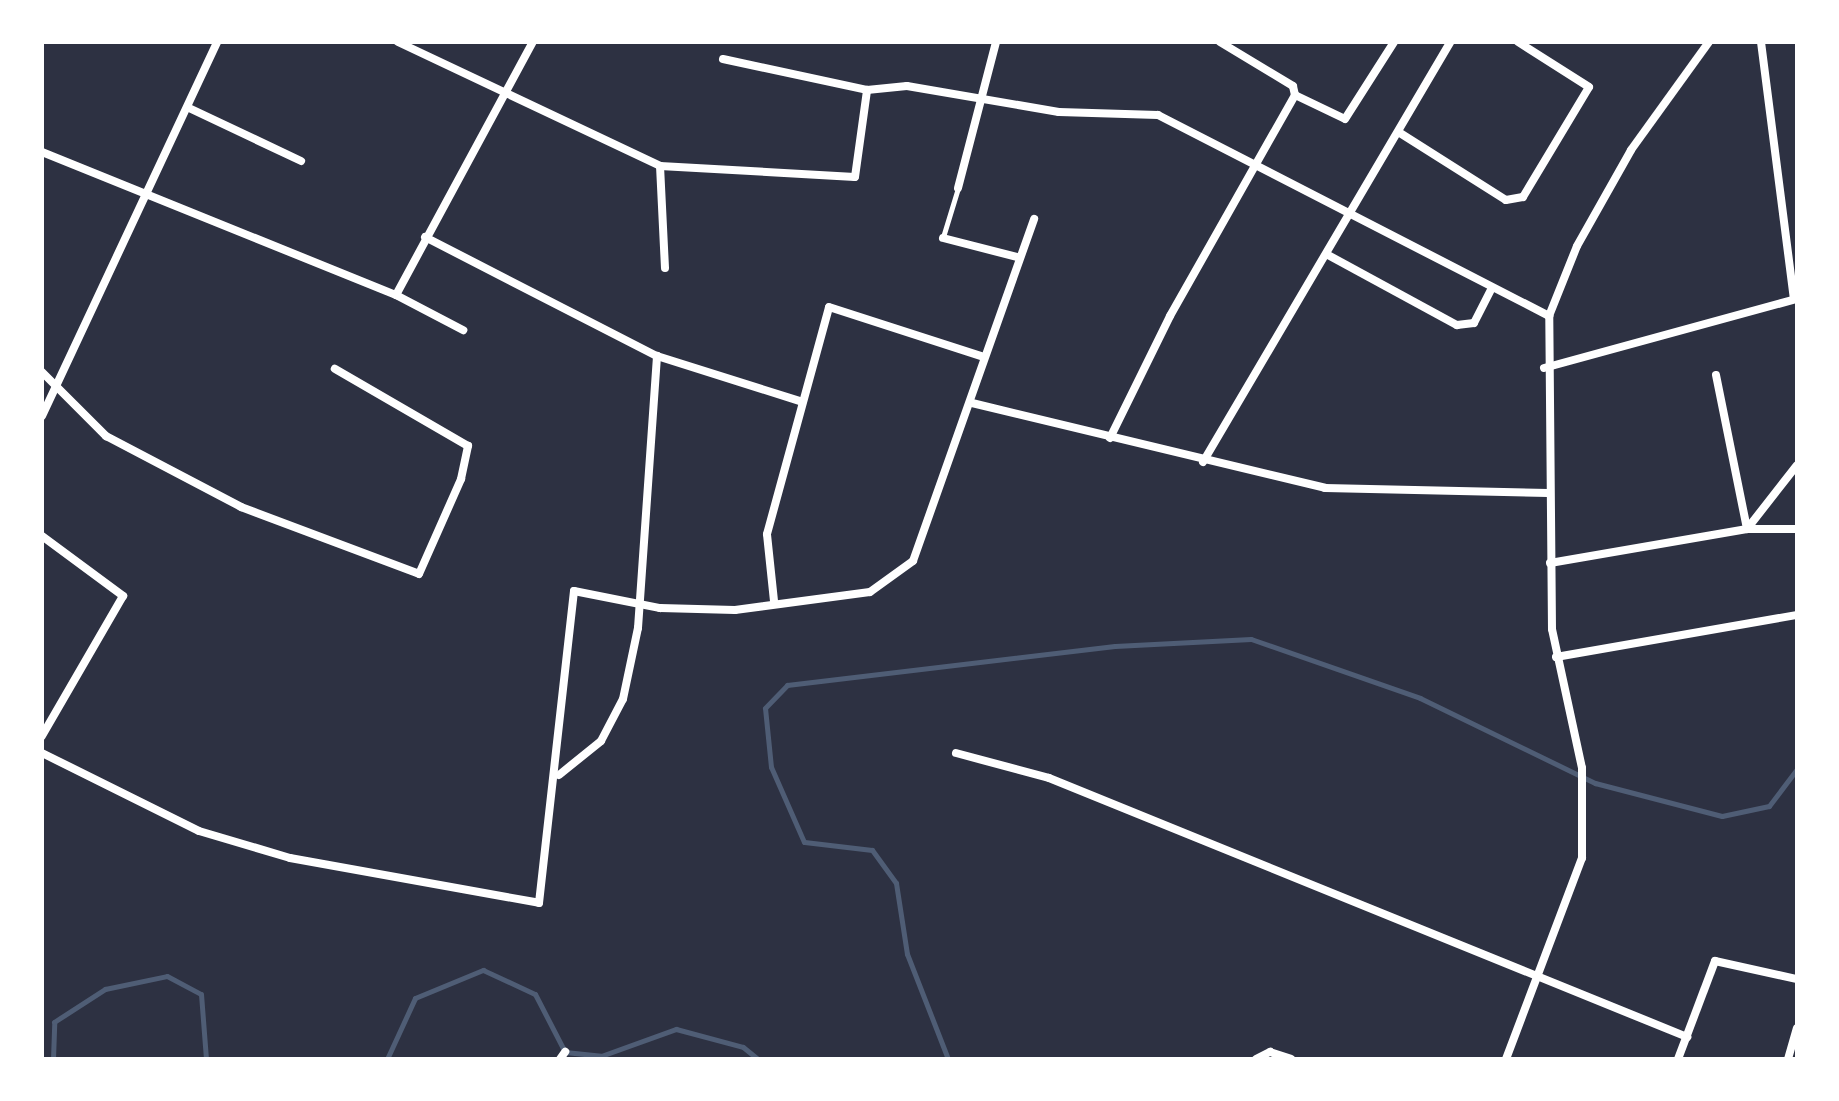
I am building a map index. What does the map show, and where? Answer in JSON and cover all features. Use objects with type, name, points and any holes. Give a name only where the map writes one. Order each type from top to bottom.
[{"type":"street","points":[[42,416],[189,108],[217,42]]},
{"type":"street","points":[[398,42],[660,166],[855,177],[867,90]]},
{"type":"street","points":[[396,295],[501,92],[533,42]]},
{"type":"street","points":[[958,188],[979,96],[996,42]]},
{"type":"street","points":[[1110,438],[1295,95],[1293,86],[1220,42]]},
{"type":"street","points":[[1295,95],[1345,119],[1394,42]]},
{"type":"street","points":[[1203,462],[1328,255],[1349,212],[1400,133],[1450,42]]},
{"type":"street","points":[[1400,133],[1506,200],[1523,197],[1589,87],[1518,42]]},
{"type":"street","points":[[1506,1059],[1582,858],[1578,809],[1582,768],[1556,657],[1550,563],[1544,368],[1549,316],[1577,246],[1631,150],[1709,42]]},
{"type":"street","points":[[1544,368],[1796,299],[1761,42]]},
{"type":"street","points":[[723,59],[867,90],[907,86],[1059,112],[1158,115],[1549,316]]},
{"type":"street","points":[[189,108],[301,161]]},
{"type":"street","points":[[42,152],[396,295],[463,330]]},
{"type":"street","points":[[660,166],[665,268]]},
{"type":"street","points":[[42,753],[199,831],[260,849],[539,903],[559,775],[574,591],[639,603],[735,610],[774,601],[870,592],[913,561],[972,403],[981,356],[1034,219]]},
{"type":"street","points":[[425,237],[657,356],[800,401]]},
{"type":"street","points":[[943,238],[1017,257]]},
{"type":"street","points":[[1328,255],[1457,325],[1474,323],[1492,288]]},
{"type":"street","points":[[774,601],[767,534],[800,401],[829,307],[981,356]]},
{"type":"street","points":[[559,775],[601,741],[623,699],[639,603],[657,356]]},
{"type":"street","points":[[42,372],[55,392],[106,436],[241,507],[419,574],[461,479],[468,446],[335,369]]},
{"type":"street","points":[[1716,375],[1747,529]]},
{"type":"street","points":[[972,403],[1203,462],[1325,488],[1548,493]]},
{"type":"street","points":[[1747,529],[1797,465]]},
{"type":"street","points":[[1550,563],[1747,529],[1797,529]]},
{"type":"street","points":[[42,536],[123,596],[42,736]]},
{"type":"street","points":[[1556,657],[1797,615]]},
{"type":"street","points":[[956,753],[1049,778],[1538,980],[1687,1037]]},
{"type":"street","points":[[1678,1059],[1715,961],[1797,979]]},
{"type":"street","points":[[1788,1059],[1797,1028]]},
{"type":"street","points":[[1256,1059],[1262,1052],[1291,1059]]},
{"type":"lane","points":[[943,238],[958,188]]},
{"type":"waterway","points":[[948,1059],[907,954],[896,883],[872,850],[804,842],[771,767],[765,708],[787,685],[1115,646],[1251,639],[1420,698],[1595,783],[1722,816],[1769,806],[1797,769]]},
{"type":"waterway","points":[[387,1059],[415,998],[483,970],[535,994],[565,1052],[601,1056],[676,1029],[743,1047],[758,1059]]},
{"type":"waterway","points":[[53,1059],[54,1022],[105,989],[167,976],[201,994],[206,1059]]}]
